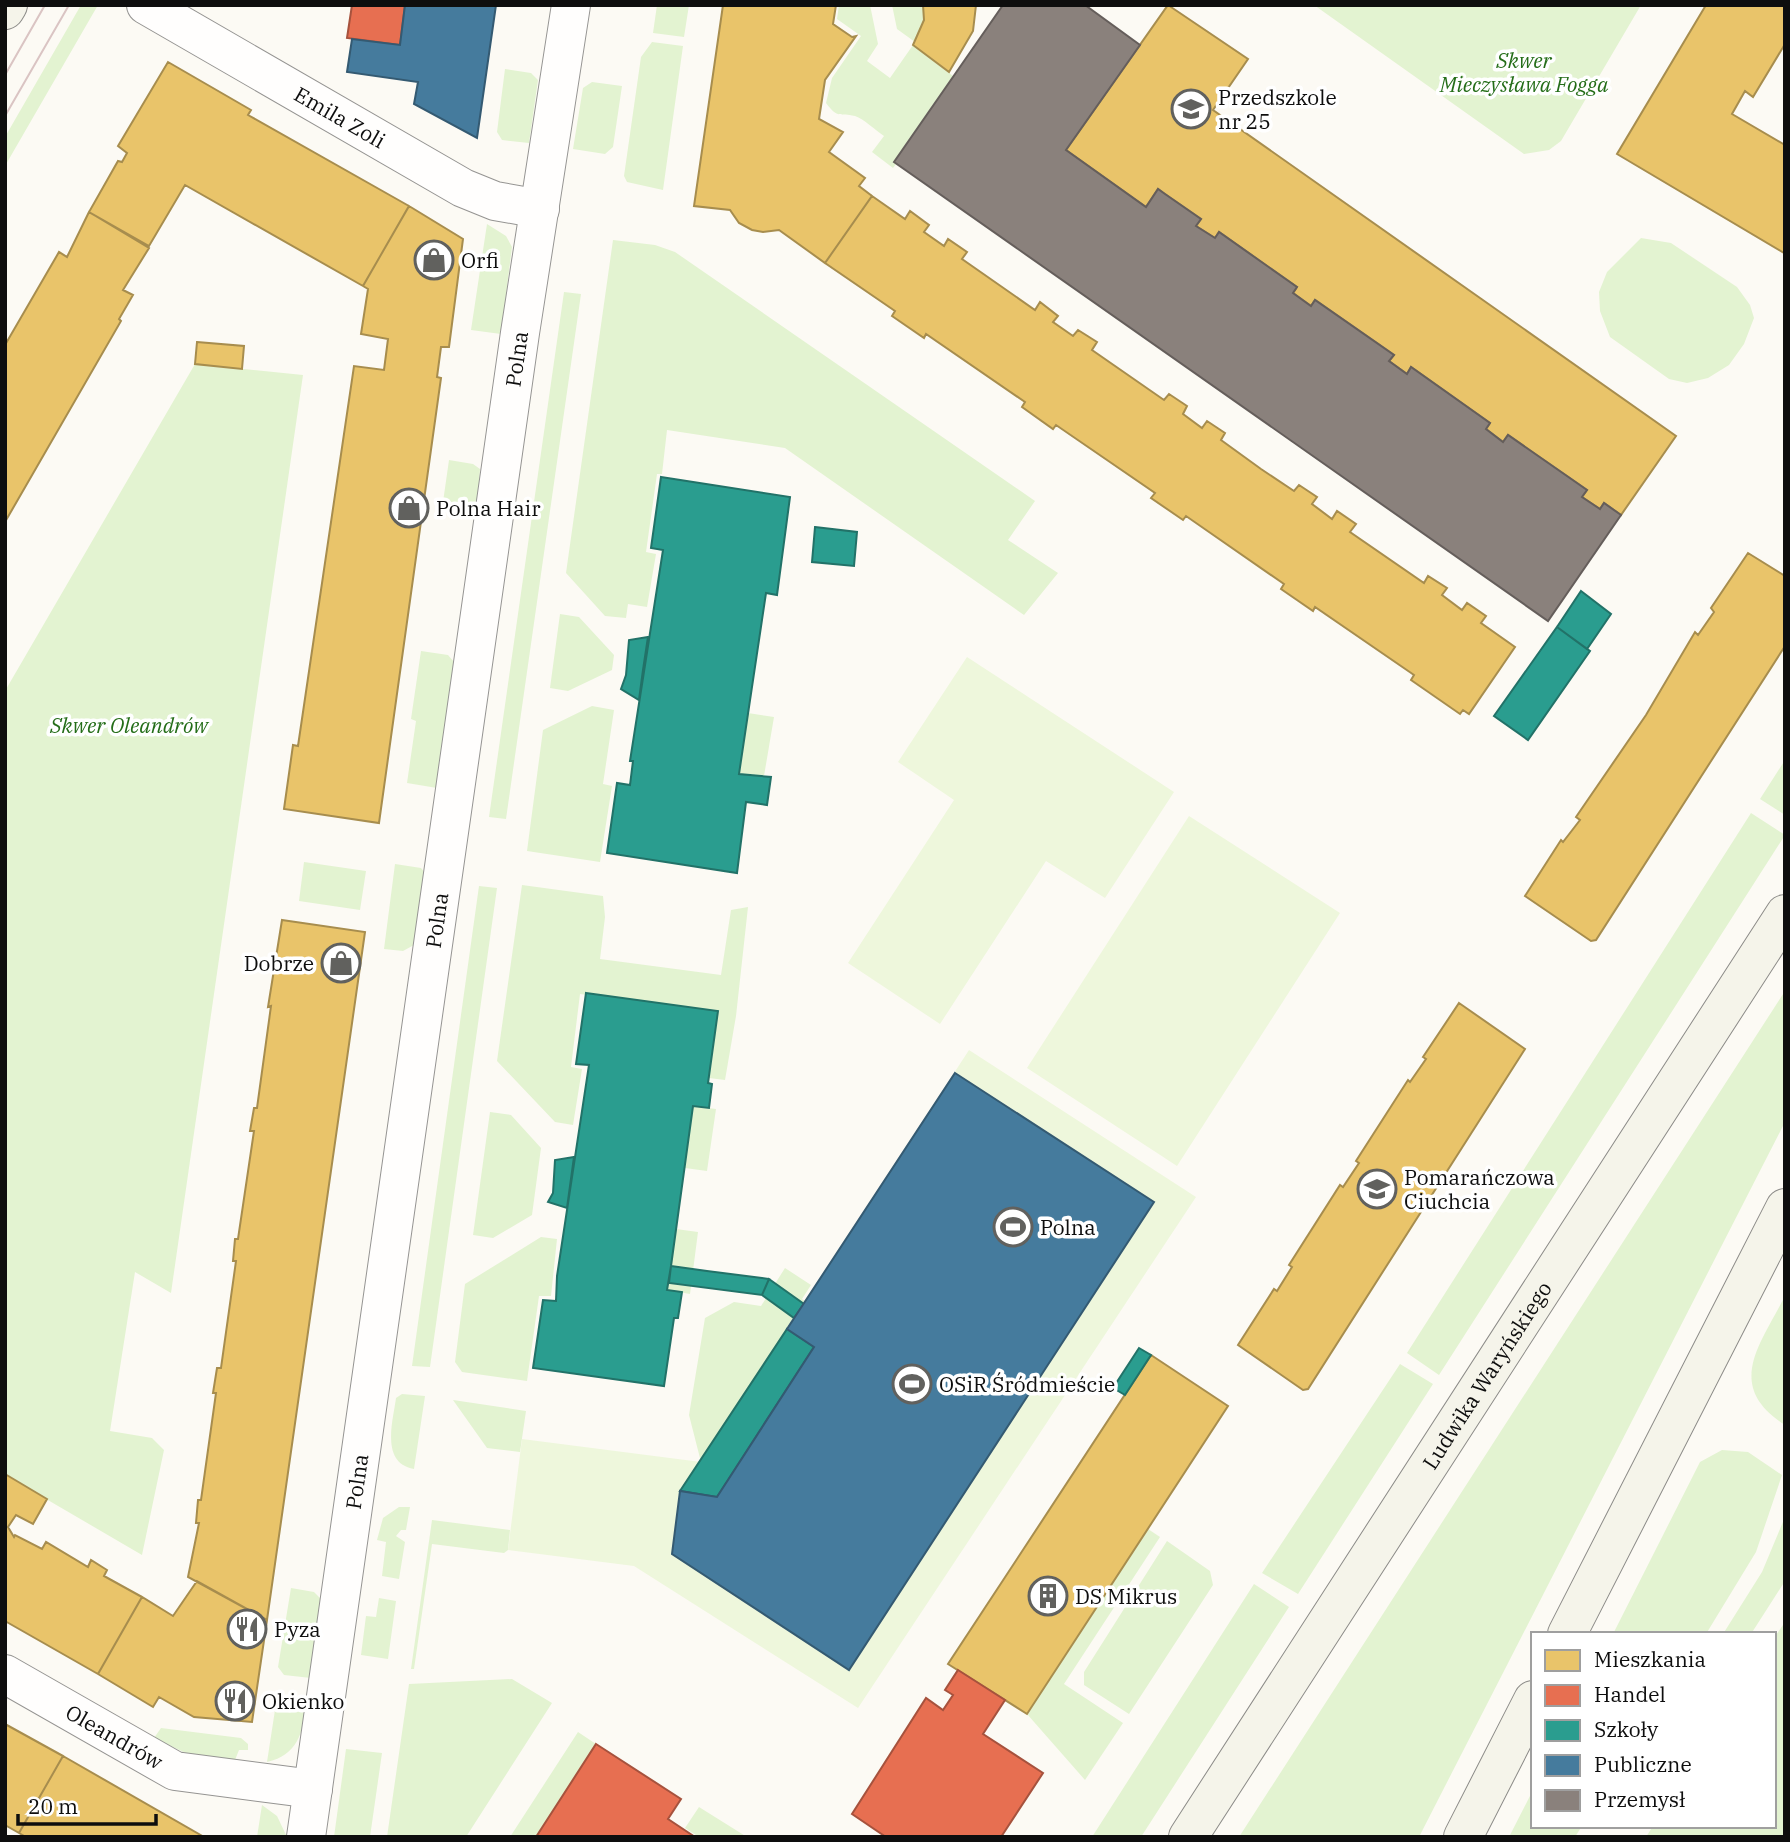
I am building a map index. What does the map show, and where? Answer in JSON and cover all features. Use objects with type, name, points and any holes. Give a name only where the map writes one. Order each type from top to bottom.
[{"type":"main road","points":[[5,10],[8,5]]},
{"type":"main road","name":"Ludwika Waryńskiego","points":[[1188,1837],[1785,914]]},
{"type":"main road","points":[[1568,1632],[1785,1208]]},
{"type":"main road","points":[[1463,1837],[1531,1704]]},
{"type":"street","name":"Emila Zoli","points":[[146,5],[463,188],[495,201],[540,209]]},
{"type":"street","name":"Polna","points":[[306,1837],[570,5]]},
{"type":"street","name":"Oleandrów","points":[[5,1674],[175,1771],[313,1789]]},
{"type":"green space","points":[[81,5],[98,5],[5,166],[5,137]]},
{"type":"green space","points":[[657,5],[689,5],[684,37],[653,33]]},
{"type":"green space","points":[[839,5],[870,5],[878,44],[867,61],[890,78],[913,45],[953,76],[894,161],[896,164],[893,168],[872,152],[884,136],[858,117],[837,114],[826,103],[832,78],[861,36],[837,19]]},
{"type":"green space","points":[[892,5],[923,5],[924,20],[915,42],[897,29]]},
{"type":"green space","name":"Skwer Mieczysława Fogga","points":[[1314,5],[1641,5],[1561,141],[1549,150],[1524,154]]},
{"type":"green space","points":[[652,42],[683,46],[663,190],[627,182],[624,176],[641,57]]},
{"type":"green space","points":[[505,69],[531,73],[538,80],[529,143],[502,140],[497,132]]},
{"type":"green space","points":[[592,82],[622,86],[613,147],[605,154],[573,149],[583,88]]},
{"type":"green space","points":[[487,224],[506,236],[512,247],[501,334],[471,330]]},
{"type":"green space","points":[[1641,238],[1671,243],[1737,287],[1750,305],[1754,318],[1744,344],[1729,365],[1708,378],[1687,383],[1669,379],[1610,337],[1600,311],[1599,292],[1607,272]]},
{"type":"green space","points":[[613,240],[655,245],[675,252],[1035,501],[1008,540],[1058,573],[1024,615],[785,448],[667,430],[662,474],[657,474],[646,552],[656,554],[647,607],[628,604],[626,618],[605,616],[566,573]]},
{"type":"green space","points":[[564,292],[581,294],[506,819],[489,817]]},
{"type":"green space","name":"Skwer Oleandrów","points":[[195,364],[303,375],[171,1293],[135,1272],[110,1431],[152,1438],[164,1450],[142,1555],[5,1475],[5,691]]},
{"type":"green space","points":[[449,460],[473,464],[480,469],[478,499],[472,505],[443,502]]},
{"type":"green space","points":[[560,614],[579,617],[614,655],[612,670],[568,691],[550,688]]},
{"type":"green space","points":[[421,651],[448,655],[454,662],[437,788],[407,783],[416,721],[411,719]]},
{"type":"green space","points":[[967,657],[1174,792],[1105,898],[1046,861],[940,1024],[848,963],[954,800],[898,762]]},
{"type":"green space","points":[[592,706],[614,710],[603,784],[612,786],[600,862],[527,851],[543,730]]},
{"type":"green space","points":[[748,713],[774,717],[764,776],[739,774]]},
{"type":"green space","points":[[1785,760],[1785,815],[1760,799]]},
{"type":"green space","points":[[1751,813],[1785,835],[1439,1375],[1407,1353]]},
{"type":"green space","points":[[1189,816],[1340,913],[1177,1166],[1027,1068]]},
{"type":"green space","points":[[304,862],[366,871],[360,910],[299,901]]},
{"type":"green space","points":[[395,864],[421,868],[425,873],[414,945],[403,951],[384,949]]},
{"type":"green space","points":[[522,885],[603,896],[605,917],[600,959],[721,975],[731,910],[748,907],[736,1016],[725,1080],[709,1078],[717,1011],[580,994],[571,1067],[582,1069],[573,1125],[555,1122],[497,1061]]},
{"type":"green space","points":[[479,886],[497,888],[430,1367],[412,1366]]},
{"type":"green space","points":[[1785,991],[1785,1122],[1419,1837],[1239,1837]]},
{"type":"green space","name":"OSiR Śródmieście","points":[[969,1050],[1196,1197],[858,1708],[634,1566],[508,1550],[522,1439],[701,1462]]},
{"type":"green space","points":[[693,1106],[716,1109],[707,1171],[685,1168]]},
{"type":"green space","points":[[490,1112],[511,1115],[541,1148],[532,1215],[493,1238],[473,1235]]},
{"type":"green space","points":[[676,1229],[698,1232],[690,1294],[667,1290]]},
{"type":"green space","points":[[541,1237],[557,1239],[551,1296],[539,1296],[527,1381],[462,1372],[455,1362],[465,1284]]},
{"type":"green space","points":[[785,1268],[811,1285],[802,1299],[805,1301],[701,1462],[689,1415],[705,1318],[734,1302],[761,1306]]},
{"type":"green space","points":[[1785,1296],[1785,1425],[1766,1410],[1756,1395],[1752,1380],[1758,1348]]},
{"type":"green space","points":[[1400,1364],[1433,1384],[1298,1594],[1262,1573]]},
{"type":"green space","points":[[402,1394],[425,1396],[414,1469],[396,1459],[391,1440],[396,1398]]},
{"type":"green space","points":[[453,1400],[526,1411],[520,1452],[487,1448]]},
{"type":"green space","points":[[1722,1450],[1748,1452],[1782,1475],[1756,1552],[1707,1632],[1614,1632],[1700,1462]]},
{"type":"green space","points":[[399,1507],[410,1507],[406,1530],[401,1530],[396,1536],[405,1542],[399,1579],[382,1576],[386,1542],[377,1540],[383,1518]]},
{"type":"green space","points":[[1785,1517],[1785,1581],[1752,1632],[1724,1632],[1762,1572]]},
{"type":"green space","points":[[432,1520],[510,1530],[508,1550],[504,1553],[432,1544],[414,1669],[411,1669]]},
{"type":"green space","points":[[1148,1529],[1160,1537],[1064,1684],[1123,1723],[1085,1780],[1027,1714]]},
{"type":"green space","points":[[1167,1541],[1210,1571],[1213,1585],[1129,1714],[1084,1685],[1084,1672]]},
{"type":"green space","points":[[1254,1584],[1289,1607],[1141,1837],[1092,1837]]},
{"type":"green space","points":[[291,1588],[314,1592],[322,1600],[311,1678],[284,1675],[278,1667]]},
{"type":"green space","points":[[379,1598],[396,1601],[388,1659],[361,1655],[366,1616],[376,1617]]},
{"type":"green space","points":[[1785,1622],[1785,1837],[1646,1837],[1652,1828],[1776,1828],[1776,1635]]},
{"type":"green space","points":[[512,1679],[552,1703],[466,1837],[387,1837],[409,1684]]},
{"type":"green space","points":[[283,1704],[307,1706],[303,1725],[292,1748],[286,1754],[267,1762],[275,1710]]},
{"type":"green space","points":[[161,1728],[241,1738],[248,1744],[248,1750],[239,1750],[235,1760],[192,1756],[154,1738]]},
{"type":"green space","points":[[578,1732],[596,1744],[536,1837],[510,1837]]},
{"type":"green space","points":[[346,1749],[382,1753],[370,1837],[334,1837]]},
{"type":"green space","points":[[1531,1794],[1531,1828],[1581,1828],[1575,1837],[1509,1837]]},
{"type":"green space","points":[[262,1805],[277,1816],[287,1837],[257,1837]]},
{"type":"green space","points":[[699,1807],[747,1837],[699,1837],[685,1828]]},
{"type":"building: Mieszkania","points":[[723,5],[836,5],[833,24],[852,37],[856,36],[825,80],[819,119],[843,132],[829,152],[865,178],[859,186],[872,196],[825,263],[779,230],[752,230],[739,223],[730,210],[694,206]]},
{"type":"building: Mieszkania","points":[[923,5],[976,5],[973,31],[949,72],[913,45],[924,20]]},
{"type":"building: Mieszkania","points":[[1168,5],[1248,59],[1213,110],[1676,436],[1621,515],[1604,503],[1600,509],[1582,497],[1587,490],[1508,435],[1503,442],[1486,429],[1490,423],[1411,367],[1407,374],[1389,361],[1394,355],[1315,300],[1311,306],[1293,293],[1297,287],[1219,232],[1215,238],[1196,226],[1201,219],[1158,189],[1146,207],[1066,150]]},
{"type":"building: Mieszkania","points":[[1706,5],[1785,5],[1785,44],[1753,97],[1745,91],[1732,114],[1785,145],[1784,253],[1617,154]]},
{"type":"building: Mieszkania","points":[[168,62],[251,110],[248,115],[409,206],[363,286],[185,185],[149,246],[89,212],[118,161],[122,162],[127,153],[118,146]]},
{"type":"building: Mieszkania","points":[[872,196],[905,219],[910,211],[929,225],[924,232],[944,246],[948,239],[967,252],[962,259],[1035,310],[1040,302],[1058,316],[1053,322],[1073,336],[1078,330],[1097,342],[1092,350],[1164,400],[1169,394],[1187,406],[1183,414],[1202,428],[1207,421],[1225,433],[1221,440],[1261,469],[1294,491],[1299,485],[1317,497],[1312,504],[1332,519],[1337,511],[1356,524],[1350,532],[1424,583],[1428,576],[1447,588],[1442,595],[1462,610],[1467,603],[1486,616],[1481,623],[1515,647],[1469,714],[1463,710],[1460,714],[1411,680],[1414,675],[1315,607],[1313,611],[1281,589],[1284,584],[1186,516],[1183,520],[1151,498],[1155,493],[1056,425],[1053,429],[1022,407],[1025,402],[926,334],[924,338],[892,316],[895,311],[825,263]]},
{"type":"building: Mieszkania","points":[[409,206],[463,239],[449,347],[441,347],[437,377],[441,378],[379,823],[284,809],[293,745],[298,746],[354,366],[384,370],[388,339],[361,334],[368,289],[363,286]]},
{"type":"building: Mieszkania","points":[[89,212],[149,248],[123,290],[133,295],[119,319],[121,321],[5,522],[5,345],[59,252],[67,257]]},
{"type":"building: Mieszkania","points":[[197,342],[244,346],[242,369],[195,364]]},
{"type":"building: Mieszkania","points":[[1748,553],[1785,576],[1785,646],[1596,940],[1591,941],[1525,896],[1561,840],[1563,842],[1580,820],[1576,817],[1646,715],[1695,632],[1698,635],[1714,612],[1711,608]]},
{"type":"building: Mieszkania","points":[[282,920],[365,932],[267,1620],[188,1577],[199,1523],[196,1523],[198,1500],[201,1500],[217,1368],[221,1368],[236,1261],[233,1261],[235,1239],[238,1239],[254,1131],[250,1131],[254,1108],[257,1108],[271,1006],[268,1007]]},
{"type":"building: Mieszkania","points":[[1459,1003],[1525,1049],[1308,1389],[1303,1390],[1238,1345],[1274,1289],[1277,1291],[1292,1267],[1289,1265],[1340,1185],[1343,1187],[1359,1163],[1356,1161],[1408,1080],[1410,1082],[1426,1059],[1423,1057]]},
{"type":"building: Mieszkania","name":"DS Mikrus","points":[[1151,1355],[1228,1406],[1027,1714],[948,1664]]},
{"type":"building: Mieszkania","points":[[5,1474],[47,1499],[33,1524],[16,1515],[8,1527],[14,1537],[15,1535],[42,1549],[46,1542],[88,1567],[91,1560],[107,1570],[104,1576],[142,1597],[98,1674],[5,1621]]},
{"type":"building: Mieszkania","points":[[197,1581],[267,1620],[252,1722],[194,1717],[159,1697],[153,1707],[98,1674],[142,1597],[173,1616]]},
{"type":"building: Mieszkania","points":[[5,1724],[63,1756],[19,1833],[5,1825]]},
{"type":"building: Mieszkania","points":[[63,1756],[204,1837],[26,1837],[19,1833]]},
{"type":"building: Handel","points":[[352,5],[405,5],[400,45],[347,38]]},
{"type":"building: Handel","points":[[958,1670],[1005,1700],[983,1734],[1043,1773],[1001,1837],[886,1837],[852,1814],[926,1698],[943,1710],[953,1695],[945,1690]]},
{"type":"building: Handel","points":[[596,1744],[681,1799],[668,1819],[695,1837],[536,1837]]},
{"type":"building: Szkoły","points":[[661,477],[790,497],[777,595],[766,593],[739,774],[771,777],[767,805],[746,802],[737,873],[607,853],[617,783],[630,785],[633,761],[630,761],[663,550],[651,548]]},
{"type":"building: Szkoły","points":[[815,527],[857,532],[854,566],[812,562]]},
{"type":"building: Szkoły","points":[[1581,591],[1611,614],[1587,649],[1557,627]]},
{"type":"building: Szkoły","points":[[1557,627],[1590,651],[1528,740],[1494,716]]},
{"type":"building: Szkoły","points":[[648,637],[639,700],[621,689],[626,675],[629,640]]},
{"type":"building: Szkoły","points":[[586,993],[718,1011],[708,1083],[712,1084],[709,1108],[693,1106],[667,1290],[682,1292],[678,1318],[674,1318],[664,1386],[533,1368],[543,1300],[556,1301],[557,1276],[589,1065],[576,1064]]},
{"type":"building: Szkoły","points":[[574,1157],[567,1208],[548,1202],[553,1193],[555,1160]]},
{"type":"building: Szkoły","points":[[671,1266],[769,1279],[762,1295],[669,1283]]},
{"type":"building: Szkoły","points":[[769,1279],[804,1304],[794,1318],[762,1295]]},
{"type":"building: Szkoły","points":[[787,1329],[814,1347],[717,1497],[680,1491]]},
{"type":"building: Szkoły","points":[[1139,1348],[1151,1355],[1125,1395],[1113,1388]]},
{"type":"building: Publiczne","points":[[405,5],[496,5],[477,138],[414,104],[418,82],[347,72],[352,39],[400,45]]},
{"type":"building: Publiczne","name":"OSiR Śródmieście","points":[[955,1073],[1154,1202],[849,1670],[672,1554],[680,1491],[717,1497],[814,1347],[787,1329]]},
{"type":"building: Przemysł","points":[[1003,5],[1085,5],[1140,45],[1066,150],[1146,207],[1158,189],[1201,219],[1196,226],[1215,238],[1219,232],[1297,287],[1293,293],[1311,306],[1315,300],[1394,355],[1389,361],[1407,374],[1411,367],[1490,423],[1486,429],[1503,442],[1508,435],[1587,490],[1582,497],[1600,509],[1604,503],[1621,515],[1548,621],[894,162]]},
{"type":"tram line","points":[[5,75],[45,5]]},
{"type":"tram line","points":[[5,116],[69,5]]},
{"type":"place","name":"Przedszkole nr 25","points":[[1191,109]]},
{"type":"place","name":"Orfi","points":[[434,260]]},
{"type":"place","name":"Polna Hair","points":[[409,508]]},
{"type":"place","name":"Dobrze","points":[[341,963]]},
{"type":"place","name":"Pomarańczowa Ciuchcia","points":[[1377,1189]]},
{"type":"place","name":"Polna","points":[[1013,1227]]},
{"type":"place","name":"OSiR Śródmieście","points":[[912,1384]]},
{"type":"place","name":"DS Mikrus","points":[[1048,1596]]},
{"type":"place","name":"Pyza","points":[[247,1629]]},
{"type":"place","name":"Okienko","points":[[235,1701]]}]
